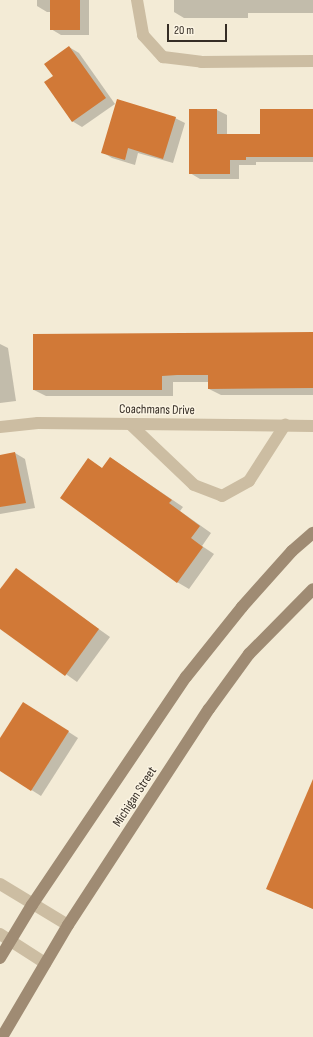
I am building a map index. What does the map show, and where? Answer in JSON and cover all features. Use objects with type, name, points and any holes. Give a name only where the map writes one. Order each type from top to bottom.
[{"type":"street","points":[[137,0],[142,35],[163,57],[201,62],[313,61]]},
{"type":"street","name":"Coachmans Drive","points":[[0,427],[38,423],[313,426]]},
{"type":"street","points":[[130,424],[194,485],[222,496],[249,481],[285,426]]},
{"type":"street","name":"Michigan Street","points":[[0,958],[32,905],[186,677],[242,607],[292,551],[313,533]]},
{"type":"street","name":"Michigan Street","points":[[2,1037],[68,926],[209,710],[249,654],[313,588]]},
{"type":"street","points":[[0,884],[68,926]]},
{"type":"street","points":[[0,934],[45,963]]},
{"type":"building","points":[[50,0],[80,0],[80,30],[50,30]]},
{"type":"building","points":[[69,46],[106,98],[72,122],[44,82],[53,76],[44,64]]},
{"type":"building","points":[[117,99],[176,117],[163,159],[128,148],[125,160],[101,153]]},
{"type":"building","points":[[189,109],[217,109],[217,134],[260,134],[260,109],[313,109],[313,157],[246,157],[246,160],[230,160],[230,174],[189,174]]},
{"type":"building","points":[[313,332],[313,388],[208,389],[208,375],[177,375],[162,376],[162,390],[33,390],[33,334]]},
{"type":"building","points":[[15,452],[26,503],[0,507],[0,455]]},
{"type":"building","points":[[110,457],[172,500],[169,503],[200,526],[191,538],[203,547],[177,583],[60,498],[88,458],[102,468]]},
{"type":"building","points":[[16,568],[99,629],[65,676],[0,629],[0,589]]},
{"type":"building","points":[[23,702],[69,731],[31,791],[0,771],[0,738]]},
{"type":"building","points":[[313,779],[313,909],[266,889]]}]
